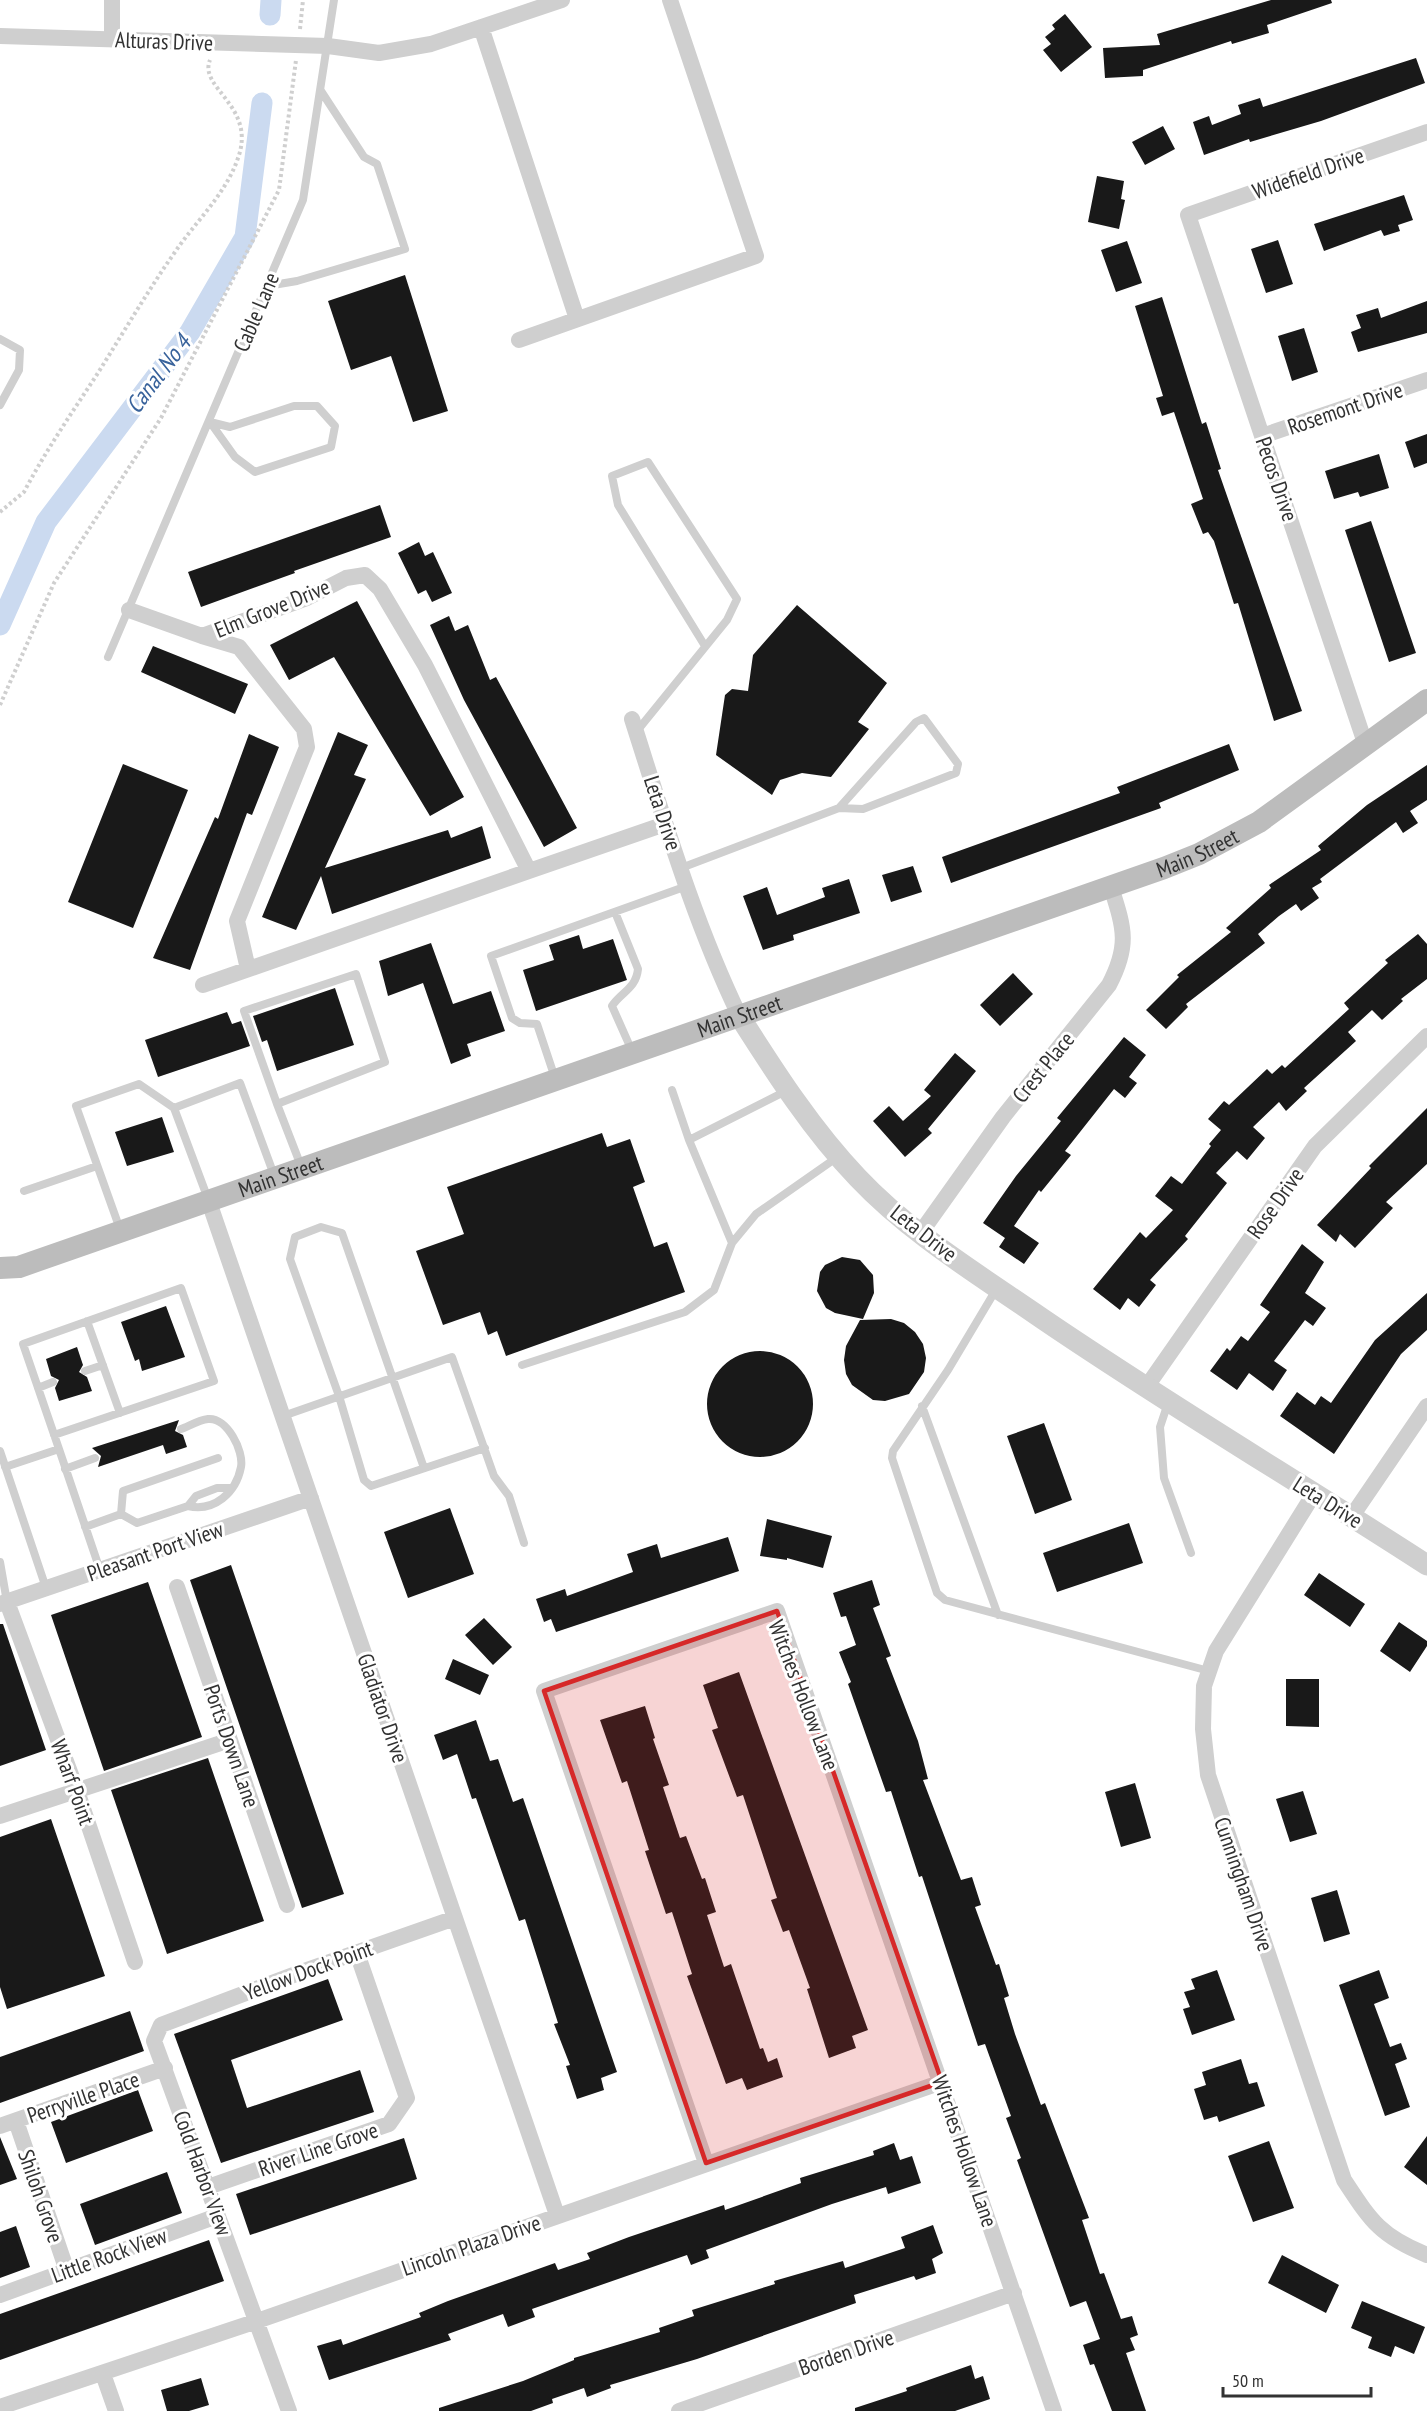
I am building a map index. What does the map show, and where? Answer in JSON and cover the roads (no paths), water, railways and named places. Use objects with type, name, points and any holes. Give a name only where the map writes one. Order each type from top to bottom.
[{"type":"main road","name":"Main Street","points":[[0,1284],[10,1268],[209,1202],[1172,865],[1229,839],[1259,822],[1427,700]]},
{"type":"street","points":[[112,0],[112,39]]},
{"type":"street","name":"Alturas Drive","points":[[0,36],[328,46],[379,53],[431,44],[562,0]]},
{"type":"street","points":[[519,340],[756,256],[670,0]]},
{"type":"street","points":[[481,27],[577,319]]},
{"type":"street","name":"Widefield Drive","points":[[1188,215],[1427,132]]},
{"type":"street","name":"Pecos Drive","points":[[1188,215],[1365,743]]},
{"type":"street","name":"Rosemont Drive","points":[[1262,436],[1427,380]]},
{"type":"street","name":"Elm Grove Drive","points":[[202,636],[307,598],[346,578],[365,575],[380,590],[425,665],[529,871]]},
{"type":"street","points":[[129,610],[202,636]]},
{"type":"street","name":"Elm Grove Drive","points":[[202,636],[239,647],[304,729],[307,747],[237,921],[248,969]]},
{"type":"street","name":"Leta Drive","points":[[634,725],[687,886],[722,980],[740,1017],[789,1090],[858,1178],[919,1235],[1145,1389],[1315,1492],[1427,1565]]},
{"type":"street","points":[[202,985],[665,824]]},
{"type":"street","name":"Crest Place","points":[[919,1235],[1003,1117],[1110,985],[1120,963],[1125,943],[1123,924],[1111,887]]},
{"type":"street","name":"Rose Drive","points":[[1145,1389],[1315,1146],[1427,1036]]},
{"type":"street","name":"Gladiator Drive","points":[[209,1202],[557,2215]]},
{"type":"street","points":[[1352,1516],[1427,1406]]},
{"type":"street","name":"Cunningham Drive","points":[[1315,1492],[1216,1651],[1204,1686],[1203,1729],[1208,1776],[1344,2180],[1370,2220],[1400,2244],[1427,2255]]},
{"type":"street","name":"Pleasant Port View","points":[[4,1603],[311,1498]]},
{"type":"street","name":"Ports Down Lane","points":[[177,1587],[287,1905]]},
{"type":"street","name":"Wharf Point","points":[[4,1603],[77,1791],[135,1962]]},
{"type":"street","name":"Witches Hollow Lane","points":[[706,2163],[544,1691],[777,1611],[942,2082],[1054,2411]]},
{"type":"street","points":[[0,1816],[230,1740]]},
{"type":"street","name":"Yellow Dock Point","points":[[161,2025],[455,1918]]},
{"type":"street","name":"River Line Grove","points":[[208,2187],[389,2124],[407,2098],[357,1953]]},
{"type":"street","name":"Cold Harbor View","points":[[161,2025],[154,2041],[289,2411]]},
{"type":"street","name":"Perryville Place","points":[[8,2124],[165,2068]]},
{"type":"street","name":"Lincoln Plaza Drive","points":[[0,2407],[257,2321],[942,2082]]},
{"type":"street","name":"Shiloh Grove","points":[[8,2124],[67,2271]]},
{"type":"street","name":"Little Rock View","points":[[0,2295],[217,2216]]},
{"type":"street","name":"Borden Drive","points":[[679,2411],[1014,2293]]},
{"type":"street","points":[[103,2374],[116,2411]]},
{"type":"lane","name":"Cable Lane","points":[[108,657],[303,200],[334,0]]},
{"type":"lane","points":[[267,286],[297,281],[405,249],[377,164],[364,158],[321,90]]},
{"type":"lane","points":[[0,339],[20,350],[19,370],[0,405]]},
{"type":"lane","points":[[294,406],[317,406],[335,426],[331,447],[255,472],[235,456],[210,422],[230,427],[294,406]]},
{"type":"lane","points":[[634,725],[705,646],[727,620],[737,599],[648,462],[612,476],[618,505],[705,646]]},
{"type":"lane","points":[[681,868],[839,808],[847,803],[916,722],[924,718],[958,764],[956,773],[862,809],[839,808]]},
{"type":"lane","points":[[556,1081],[537,1024],[520,1023],[512,1018],[491,956],[687,886]]},
{"type":"lane","points":[[615,912],[638,969],[637,979],[630,990],[616,999],[612,1006],[633,1054]]},
{"type":"lane","points":[[277,1104],[385,1062],[356,974],[244,1011],[277,1104],[303,1169]]},
{"type":"lane","points":[[174,1108],[240,1083],[276,1178]]},
{"type":"lane","points":[[121,1232],[76,1106],[139,1084],[174,1108],[209,1202]]},
{"type":"lane","points":[[672,1090],[689,1140],[732,1243]]},
{"type":"lane","points":[[689,1140],[789,1090]]},
{"type":"lane","points":[[522,1365],[685,1312],[714,1290],[732,1243],[756,1214],[839,1155]]},
{"type":"lane","points":[[24,1191],[97,1166]]},
{"type":"lane","points":[[424,1468],[342,1233],[321,1227],[295,1237],[290,1259],[339,1396],[364,1480],[371,1486],[485,1448]]},
{"type":"lane","points":[[54,1435],[214,1381],[181,1288],[23,1344],[58,1449],[100,1570]]},
{"type":"lane","points":[[998,1288],[893,1451],[892,1458],[937,1593],[945,1600],[1209,1671]]},
{"type":"lane","points":[[87,1321],[120,1413]]},
{"type":"lane","points":[[283,1416],[452,1357],[495,1476],[509,1496],[524,1544]]},
{"type":"lane","points":[[85,1371],[103,1365]]},
{"type":"lane","points":[[38,1388],[53,1382]]},
{"type":"lane","points":[[1168,1403],[1160,1427],[1164,1478],[1191,1553]]},
{"type":"lane","points":[[922,1406],[998,1615]]},
{"type":"lane","points":[[85,1527],[121,1514],[137,1523],[188,1506],[201,1509],[222,1502],[242,1465],[230,1430],[220,1421],[208,1419],[181,1429]]},
{"type":"lane","points":[[5,1467],[58,1449]]},
{"type":"lane","points":[[0,1451],[46,1588]]},
{"type":"lane","points":[[65,1468],[95,1458]]},
{"type":"lane","points":[[121,1514],[123,1491],[218,1458]]},
{"type":"lane","points":[[188,1506],[196,1496],[217,1488],[230,1488]]},
{"type":"lane","points":[[0,1562],[4,1603]]},
{"type":"waterway","name":"Canal No 4","points":[[270,15],[271,0]]},
{"type":"waterway","name":"Canal No 4","points":[[0,625],[46,522],[190,332],[245,237],[262,103]]}]
